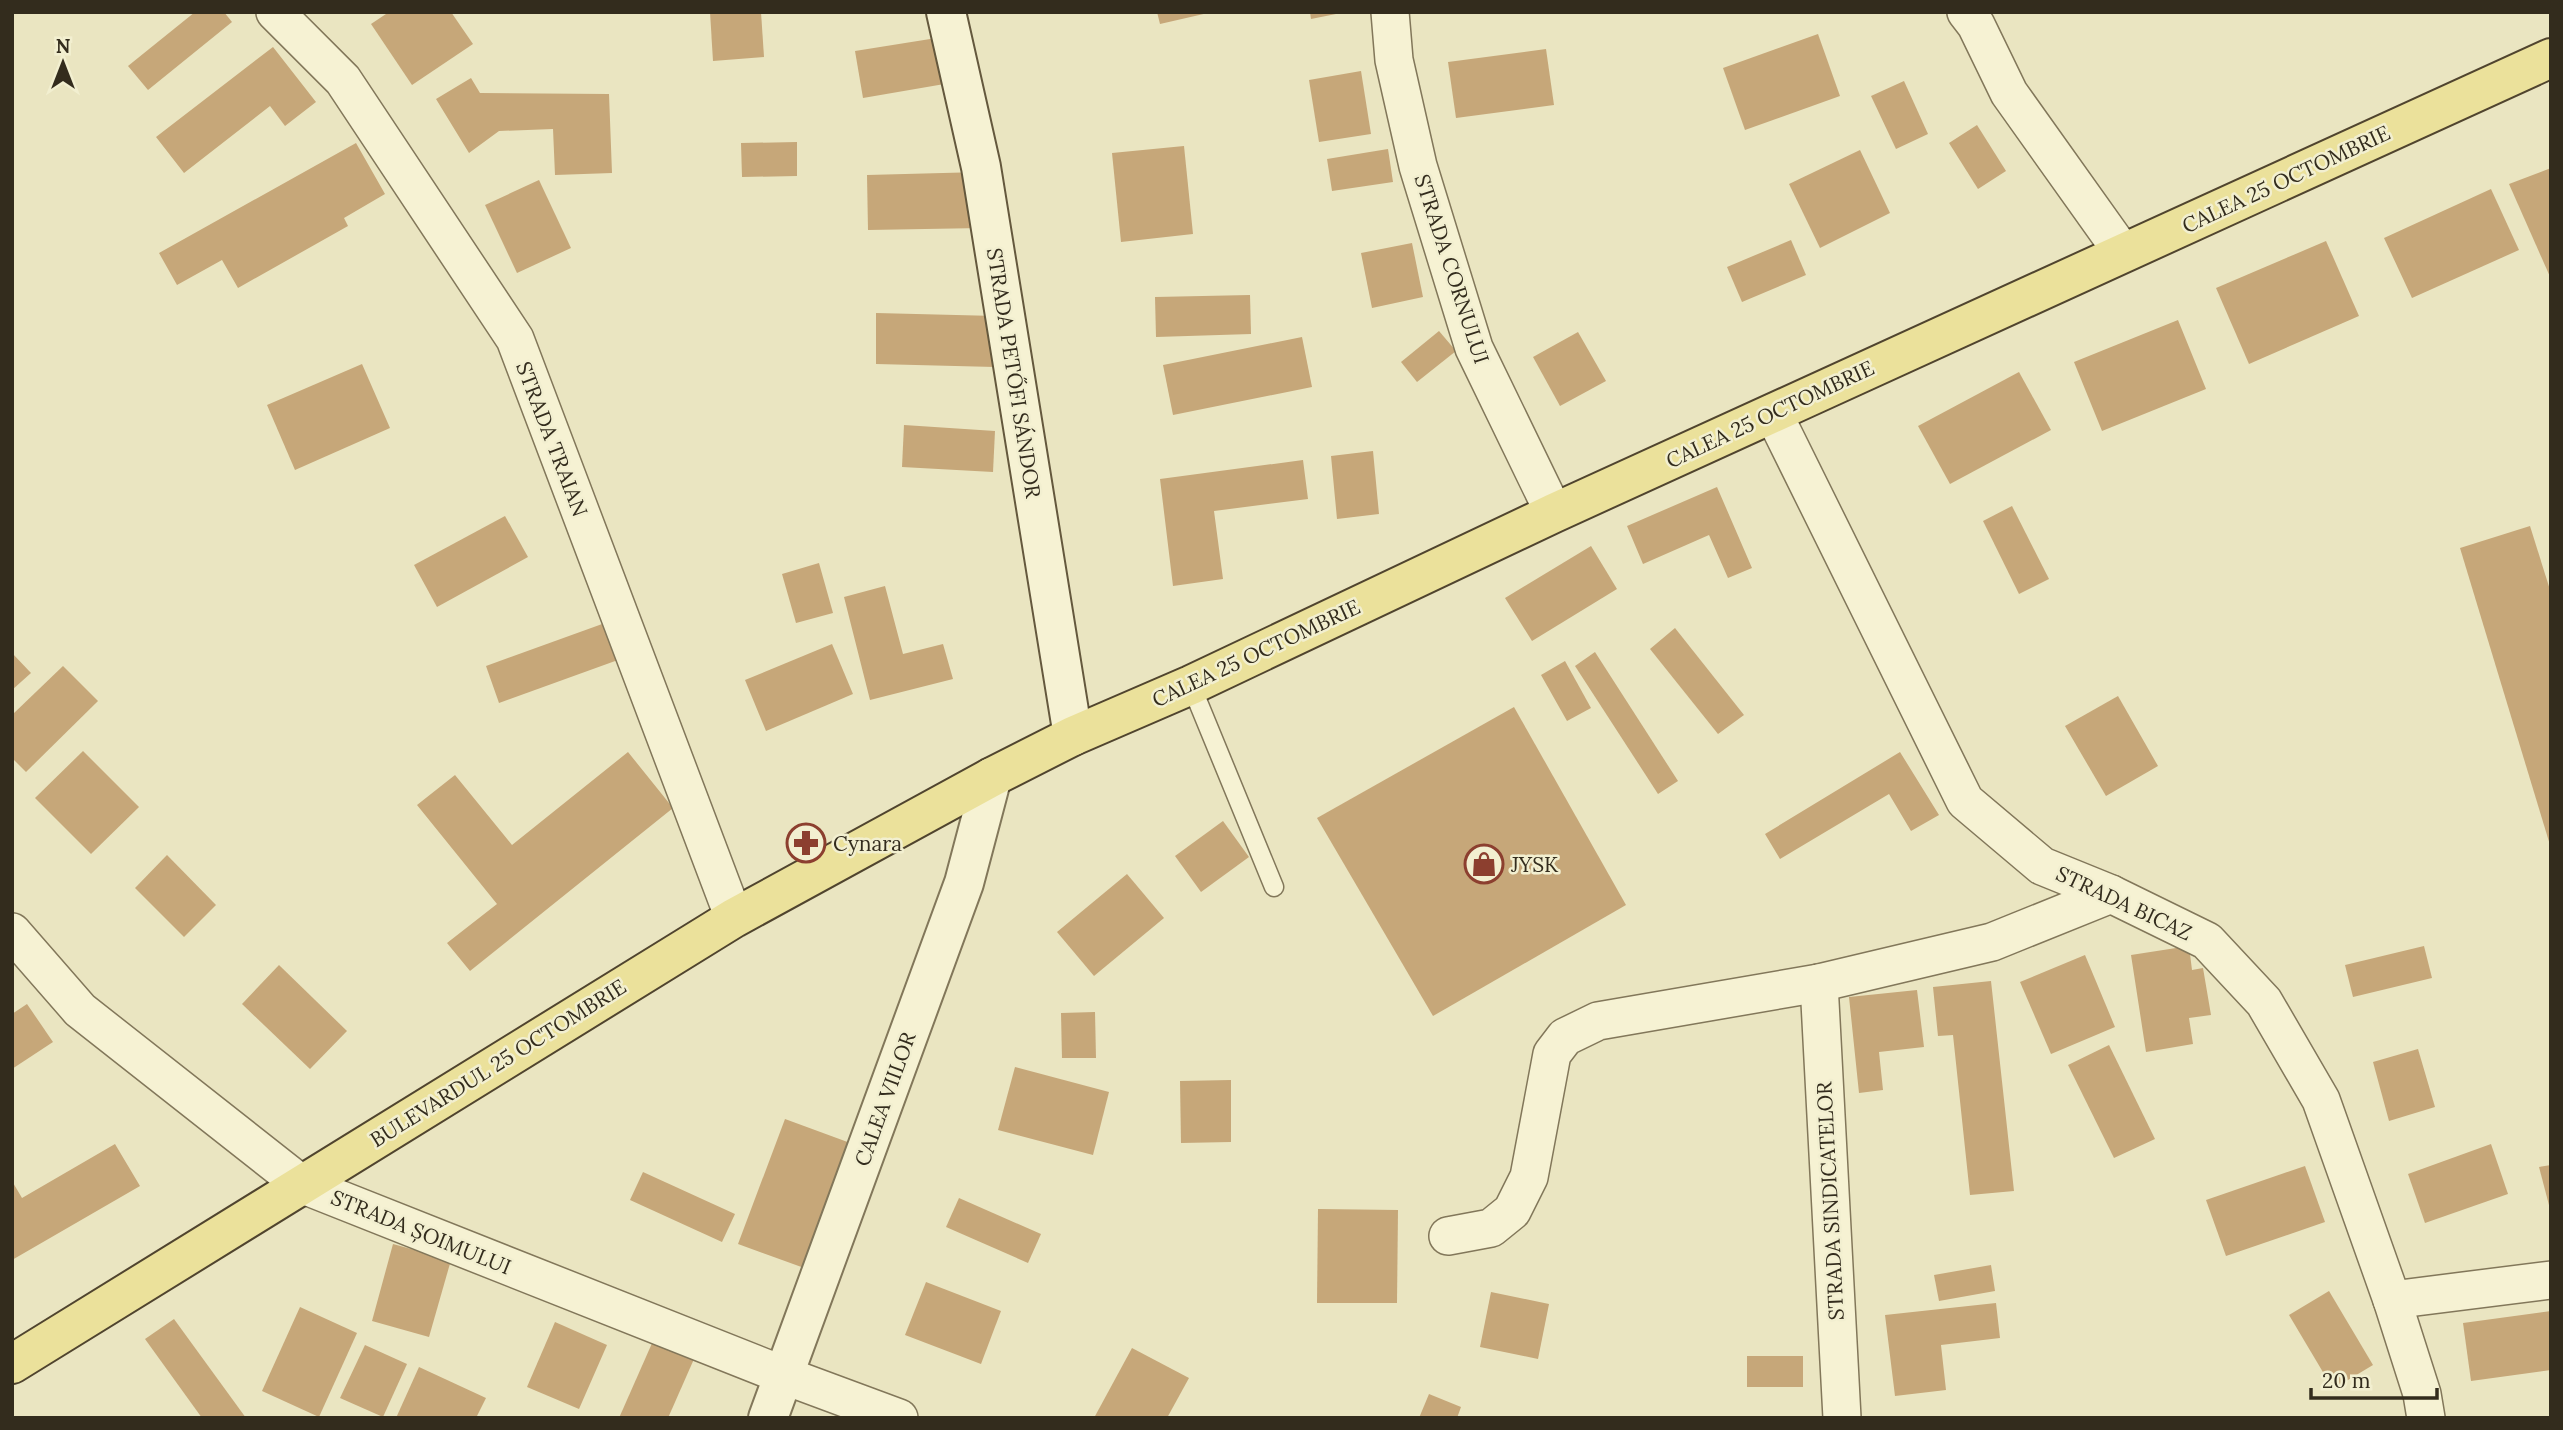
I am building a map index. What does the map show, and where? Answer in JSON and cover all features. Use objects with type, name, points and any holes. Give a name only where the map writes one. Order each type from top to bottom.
[{"type":"main road","name":"STRADA PETŐFI SÁNDOR","points":[[946,12],[981,167],[1073,736]]},
{"type":"main road","name":"CALEA 25 OCTOMBRIE","points":[[992,777],[1073,736],[1191,685],[1554,513],[2551,58]]},
{"type":"main road","name":"BULEVARDUL 25 OCTOMBRIE","points":[[12,1364],[734,918],[992,777]]},
{"type":"main road","name":"CALEA VIILOR","points":[[768,1418],[964,883],[992,777]]},
{"type":"street","name":"STRADA TRAIAN","points":[[275,12],[343,80],[515,339],[734,918]]},
{"type":"street","name":"STRADA CORNULUI","points":[[1390,12],[1394,60],[1418,166],[1474,348],[1554,513]]},
{"type":"street","points":[[1966,12],[1976,25],[2009,93],[2123,253]]},
{"type":"street","name":"STRADA BICAZ","points":[[1773,413],[1965,801],[2042,866],[2111,894],[2207,941],[2264,1002],[2321,1100],[2392,1300],[2422,1394],[2426,1418]]},
{"type":"street","points":[[1448,1236],[1492,1228],[1512,1211],[1529,1177],[1552,1054],[1565,1037],[1598,1021],[1819,983],[1992,942],[2111,894]]},
{"type":"street","name":"STRADA ȘOIMULUI","points":[[12,932],[80,1010],[301,1184],[783,1375],[900,1418]]},
{"type":"street","name":"STRADA SINDICATELOR","points":[[1819,983],[1842,1418]]},
{"type":"street","points":[[2392,1300],[2551,1280]]},
{"type":"lane","points":[[1191,685],[1273,887]]},
{"type":"building","points":[[195,12],[224,12],[232,22],[148,90],[128,66]]},
{"type":"building","points":[[389,12],[451,12],[473,44],[412,85],[371,24]]},
{"type":"building","points":[[710,12],[761,12],[764,57],[713,61]]},
{"type":"building","points":[[1157,12],[1208,12],[1208,13],[1160,24]]},
{"type":"building","points":[[1310,12],[1341,12],[1341,13],[1311,19]]},
{"type":"building","points":[[1818,34],[1840,96],[1745,130],[1723,68]]},
{"type":"building","points":[[949,36],[956,82],[863,98],[855,51]]},
{"type":"building","points":[[273,47],[316,102],[285,126],[270,106],[184,173],[156,137]]},
{"type":"building","points":[[1546,49],[1554,105],[1456,118],[1448,62]]},
{"type":"building","points":[[1361,71],[1371,134],[1319,142],[1309,80]]},
{"type":"building","points":[[471,78],[480,93],[609,94],[612,173],[555,175],[553,129],[499,131],[469,153],[436,99]]},
{"type":"building","points":[[1904,81],[1928,134],[1896,149],[1871,96]]},
{"type":"building","points":[[1977,125],[2006,171],[1978,189],[1949,143]]},
{"type":"building","points":[[797,142],[797,176],[742,177],[741,143]]},
{"type":"building","points":[[356,143],[385,194],[344,218],[348,226],[238,288],[222,260],[177,285],[159,253]]},
{"type":"building","points":[[1184,146],[1193,234],[1121,242],[1112,153]]},
{"type":"building","points":[[1388,149],[1393,182],[1332,191],[1327,159]]},
{"type":"building","points":[[1860,150],[1890,213],[1820,248],[1789,184]]},
{"type":"building","points":[[2551,168],[2551,279],[2509,184]]},
{"type":"building","points":[[981,172],[982,228],[868,230],[867,175]]},
{"type":"building","points":[[539,180],[571,248],[517,273],[485,205]]},
{"type":"building","points":[[2491,189],[2519,250],[2412,298],[2384,238]]},
{"type":"building","points":[[1791,240],[1806,275],[1742,302],[1727,267]]},
{"type":"building","points":[[2326,241],[2359,316],[2249,364],[2216,288]]},
{"type":"building","points":[[1412,243],[1423,297],[1372,308],[1361,253]]},
{"type":"building","points":[[1250,295],[1251,334],[1156,337],[1155,297]]},
{"type":"building","points":[[876,313],[996,316],[995,367],[876,364]]},
{"type":"building","points":[[2178,320],[2206,389],[2102,431],[2074,362]]},
{"type":"building","points":[[1439,331],[1456,351],[1417,382],[1401,362]]},
{"type":"building","points":[[1578,332],[1606,381],[1560,406],[1533,357]]},
{"type":"building","points":[[1302,337],[1312,387],[1173,415],[1163,365]]},
{"type":"building","points":[[362,364],[390,428],[295,470],[267,405]]},
{"type":"building","points":[[2019,372],[2051,430],[1950,484],[1918,426]]},
{"type":"building","points":[[904,425],[995,431],[993,472],[902,467]]},
{"type":"building","points":[[1373,451],[1379,514],[1337,519],[1331,456]]},
{"type":"building","points":[[1303,460],[1308,499],[1214,511],[1223,579],[1173,586],[1160,479]]},
{"type":"building","points":[[1717,487],[1752,568],[1728,578],[1709,535],[1643,564],[1627,526]]},
{"type":"building","points":[[2012,506],[2049,579],[2019,594],[1983,521]]},
{"type":"building","points":[[505,516],[528,557],[437,607],[414,565]]},
{"type":"building","points":[[2530,526],[2551,593],[2550,845],[2460,548]]},
{"type":"building","points":[[1591,546],[1617,589],[1532,641],[1505,598]]},
{"type":"building","points":[[819,563],[833,613],[796,623],[782,574]]},
{"type":"building","points":[[885,586],[903,654],[943,644],[953,679],[870,700],[844,597]]},
{"type":"building","points":[[616,619],[629,656],[499,703],[486,666]]},
{"type":"building","points":[[1675,628],[1744,715],[1718,734],[1650,649]]},
{"type":"building","points":[[832,644],[853,694],[766,731],[745,680]]},
{"type":"building","points":[[1595,652],[1678,781],[1658,794],[1575,666]]},
{"type":"building","points":[[12,653],[31,673],[12,690]]},
{"type":"building","points":[[1565,661],[1591,708],[1567,721],[1541,675]]},
{"type":"building","points":[[63,666],[98,701],[26,772],[12,758],[12,715]]},
{"type":"building","points":[[2118,696],[2158,766],[2106,796],[2065,726]]},
{"type":"building","points":[[1514,707],[1626,905],[1433,1016],[1317,818]]},
{"type":"building","points":[[83,751],[139,807],[91,854],[35,798]]},
{"type":"building","points":[[628,752],[673,808],[470,971],[447,943],[497,904],[417,805],[455,775],[512,845]]},
{"type":"building","points":[[1900,752],[1939,815],[1911,831],[1889,794],[1780,859],[1765,834]]},
{"type":"building","points":[[1223,821],[1249,857],[1201,892],[1175,856]]},
{"type":"building","points":[[167,855],[216,905],[184,937],[135,888]]},
{"type":"building","points":[[1127,874],[1164,918],[1094,976],[1057,932]]},
{"type":"building","points":[[2189,946],[2192,970],[2203,968],[2211,1015],[2189,1018],[2193,1044],[2146,1052],[2131,955]]},
{"type":"building","points":[[2424,946],[2432,978],[2353,997],[2345,965]]},
{"type":"building","points":[[2085,955],[2115,1027],[2051,1054],[2020,982]]},
{"type":"building","points":[[279,965],[347,1031],[310,1069],[242,1004]]},
{"type":"building","points":[[1991,981],[2014,1191],[1970,1195],[1953,1035],[1938,1036],[1933,987]]},
{"type":"building","points":[[1917,990],[1924,1047],[1879,1052],[1883,1090],[1859,1093],[1849,997]]},
{"type":"building","points":[[27,1004],[53,1042],[12,1069],[12,1014]]},
{"type":"building","points":[[1095,1012],[1096,1058],[1062,1058],[1061,1013]]},
{"type":"building","points":[[2109,1045],[2155,1139],[2114,1158],[2068,1065]]},
{"type":"building","points":[[2418,1049],[2435,1107],[2389,1121],[2373,1062]]},
{"type":"building","points":[[1015,1067],[1109,1092],[1093,1155],[998,1130]]},
{"type":"building","points":[[1231,1080],[1231,1142],[1181,1143],[1180,1081]]},
{"type":"building","points":[[785,1119],[853,1144],[807,1269],[738,1244]]},
{"type":"building","points":[[115,1144],[140,1186],[12,1260],[12,1181],[22,1198]]},
{"type":"building","points":[[2491,1144],[2508,1194],[2425,1223],[2408,1174]]},
{"type":"building","points":[[2551,1165],[2551,1209],[2550,1209],[2539,1167]]},
{"type":"building","points":[[2305,1166],[2325,1222],[2226,1256],[2206,1200]]},
{"type":"building","points":[[643,1172],[735,1214],[722,1242],[630,1200]]},
{"type":"building","points":[[959,1198],[1041,1234],[1028,1263],[946,1227]]},
{"type":"building","points":[[1318,1209],[1398,1210],[1397,1303],[1317,1303]]},
{"type":"building","points":[[393,1244],[451,1260],[429,1337],[372,1321]]},
{"type":"building","points":[[1991,1265],[1995,1291],[1939,1301],[1934,1275]]},
{"type":"building","points":[[926,1282],[1001,1311],[981,1364],[905,1335]]},
{"type":"building","points":[[2329,1291],[2373,1365],[2333,1389],[2289,1315]]},
{"type":"building","points":[[1491,1292],[1549,1304],[1538,1359],[1480,1347]]},
{"type":"building","points":[[1996,1303],[2000,1338],[1941,1345],[1946,1390],[1895,1396],[1885,1315]]},
{"type":"building","points":[[300,1307],[357,1333],[319,1417],[262,1391]]},
{"type":"building","points":[[2551,1311],[2551,1370],[2471,1381],[2463,1323]]},
{"type":"building","points":[[174,1319],[246,1418],[202,1418],[145,1339]]},
{"type":"building","points":[[555,1322],[607,1345],[579,1409],[527,1387]]},
{"type":"building","points":[[653,1341],[694,1359],[668,1418],[619,1418]]},
{"type":"building","points":[[365,1345],[407,1364],[383,1417],[340,1398]]},
{"type":"building","points":[[1132,1348],[1189,1378],[1167,1418],[1094,1418]]},
{"type":"building","points":[[1747,1356],[1803,1356],[1803,1387],[1747,1387]]},
{"type":"building","points":[[419,1367],[486,1398],[476,1418],[396,1418]]},
{"type":"building","points":[[1429,1394],[1461,1407],[1457,1418],[1419,1418]]},
{"type":"place","name":"Cynara","points":[[806,843]]},
{"type":"place","name":"JYSK","points":[[1484,864]]}]
